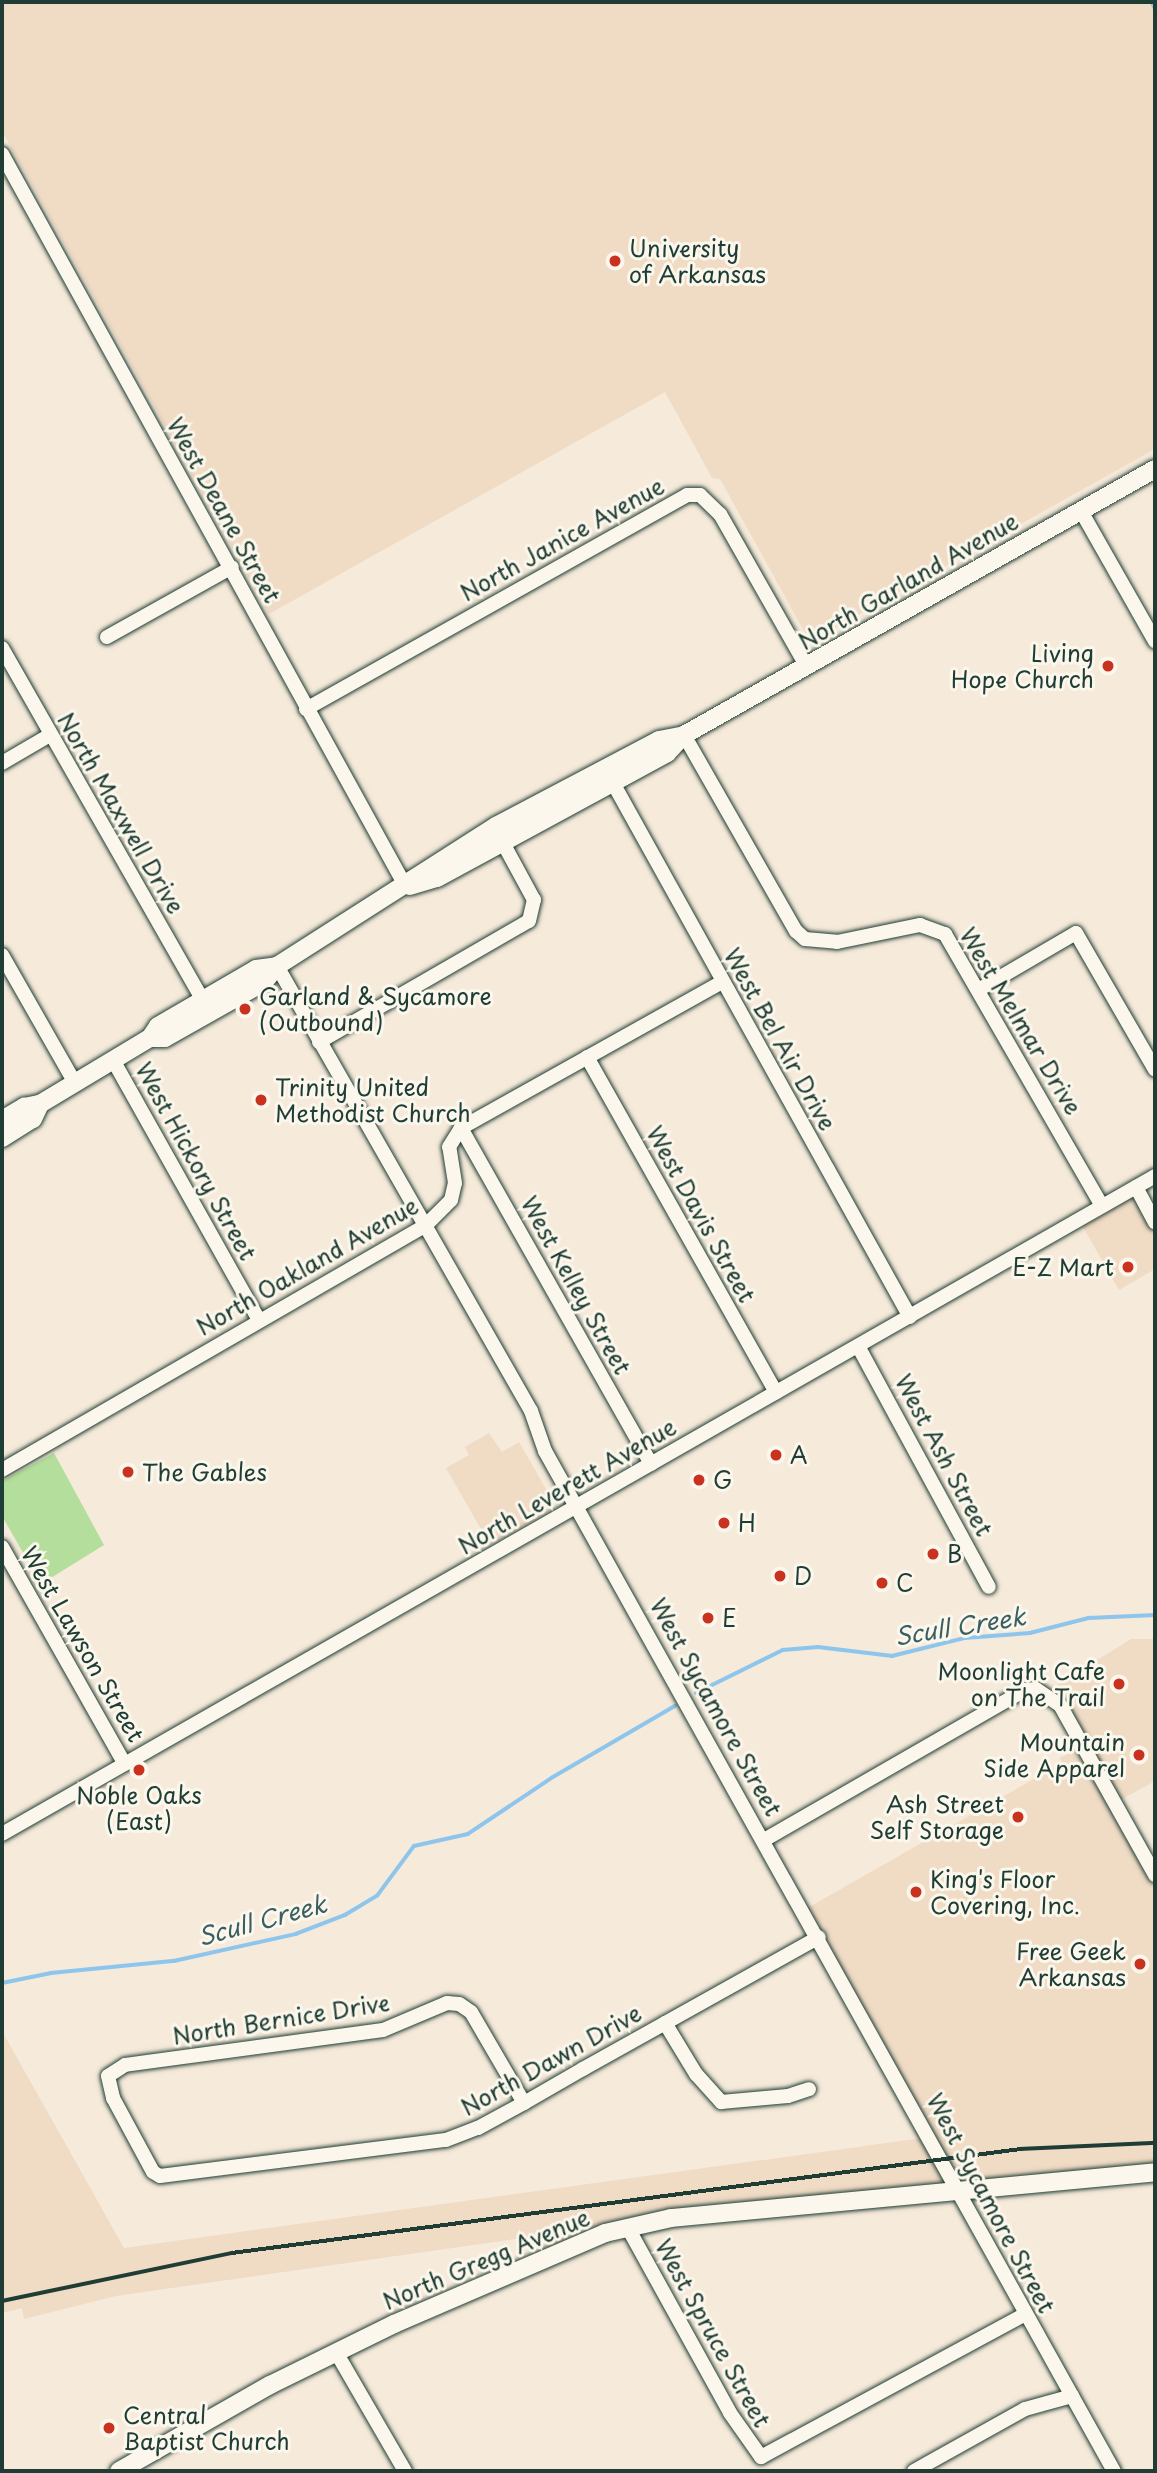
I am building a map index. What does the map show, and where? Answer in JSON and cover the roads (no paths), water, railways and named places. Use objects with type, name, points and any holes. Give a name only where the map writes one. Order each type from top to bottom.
[{"type":"main road","name":"North Garland Avenue","points":[[150,1038],[165,1038],[264,982],[277,966],[406,887],[429,865],[496,826],[659,740],[684,735],[1155,469]]},
{"type":"main road","name":"North Garland Avenue","points":[[406,887],[437,878],[667,753],[684,735]]},
{"type":"main road","name":"North Garland Avenue","points":[[2,1120],[24,1107],[40,1104],[150,1038],[158,1026],[202,999],[256,969],[277,966]]},
{"type":"main road","name":"North Garland Avenue","points":[[2,1138],[33,1119],[40,1104]]},
{"type":"main road","name":"North Gregg Avenue","points":[[119,2471],[336,2352],[552,2253],[628,2228],[671,2218],[1155,2172]]},
{"type":"street","name":"West Deane Street","points":[[2,154],[406,887]]},
{"type":"street","name":"North Janice Avenue","points":[[306,709],[687,495],[699,495],[720,514],[807,667]]},
{"type":"street","points":[[1081,511],[1155,641]]},
{"type":"street","points":[[107,637],[232,567]]},
{"type":"street","name":"North Maxwell Drive","points":[[2,648],[202,999]]},
{"type":"street","points":[[2,763],[50,735]]},
{"type":"street","name":"West Melmar Drive","points":[[684,735],[796,930],[805,939],[837,942],[920,925],[945,934],[1102,1206]]},
{"type":"street","name":"West Bel Air Drive","points":[[612,783],[910,1317]]},
{"type":"street","points":[[319,1042],[529,921],[534,900],[502,841]]},
{"type":"street","points":[[979,989],[1076,933],[1155,1070]]},
{"type":"street","points":[[2,955],[75,1083]]},
{"type":"street","name":"West Sycamore Street","points":[[277,966],[531,1411],[545,1451],[960,2189],[1025,2314],[1114,2471]]},
{"type":"street","points":[[461,1128],[722,982]]},
{"type":"street","name":"West Davis Street","points":[[587,1057],[776,1392]]},
{"type":"street","name":"West Hickory Street","points":[[113,1060],[259,1320]]},
{"type":"street","name":"North Oakland Avenue","points":[[2,1470],[425,1226],[451,1200],[455,1183],[449,1147],[461,1128]]},
{"type":"street","name":"West Kelley Street","points":[[461,1128],[651,1464]]},
{"type":"street","name":"North Leverett Avenue","points":[[2,1834],[1155,1176]]},
{"type":"street","points":[[1136,1187],[1155,1222]]},
{"type":"street","name":"West Ash Street","points":[[858,1346],[989,1587]]},
{"type":"street","name":"West Lawson Street","points":[[2,1547],[125,1764]]},
{"type":"street","points":[[764,1840],[1025,1690],[1046,1692],[1060,1705],[1155,1875]]},
{"type":"street","name":"North Dawn Drive","points":[[160,2176],[446,2140],[523,2103],[819,1937]]},
{"type":"street","name":"North Bernice Drive","points":[[160,2176],[153,2172],[113,2098],[108,2076],[125,2064],[383,2030],[447,2003],[459,2004],[471,2012],[523,2103]]},
{"type":"street","points":[[666,2023],[696,2074],[721,2102],[788,2096],[809,2089]]},
{"type":"street","name":"West Spruce Street","points":[[628,2228],[730,2413],[761,2457],[1025,2314]]},
{"type":"street","points":[[336,2352],[405,2471]]},
{"type":"street","points":[[914,2471],[1025,2409],[1072,2396]]},
{"type":"waterway","points":[[1152,2],[1155,8]]},
{"type":"waterway","name":"Scull Creek","points":[[696,1693],[783,1650],[818,1647],[892,1656],[965,1638],[1030,1633],[1089,1618],[1155,1615]]},
{"type":"waterway","name":"Scull Creek","points":[[2,1983],[51,1973],[174,1961],[296,1934],[345,1915],[377,1896],[414,1846],[468,1834],[553,1777],[675,1706]]},
{"type":"railway","points":[[2,2301],[232,2253],[1021,2149],[1155,2143]]},
{"type":"place","name":"University of Arkansas","points":[[615,261]]},
{"type":"place","name":"Living Hope Church","points":[[1108,666]]},
{"type":"place","name":"Garland & Sycamore (Outbound)","points":[[245,1009]]},
{"type":"place","name":"Trinity United Methodist Church","points":[[261,1100]]},
{"type":"place","name":"E-Z Mart","points":[[1128,1267]]},
{"type":"place","name":"A","points":[[776,1455]]},
{"type":"place","name":"The Gables","points":[[128,1472]]},
{"type":"place","name":"G","points":[[699,1480]]},
{"type":"place","name":"H","points":[[724,1523]]},
{"type":"place","name":"B","points":[[933,1554]]},
{"type":"place","name":"D","points":[[780,1576]]},
{"type":"place","name":"C","points":[[882,1583]]},
{"type":"place","name":"E","points":[[708,1618]]},
{"type":"place","name":"Moonlight Cafe on The Trail","points":[[1119,1684]]},
{"type":"place","name":"Mountain Side Apparel","points":[[1139,1755]]},
{"type":"place","name":"Noble Oaks (East)","points":[[139,1770]]},
{"type":"place","name":"Ash Street Self Storage","points":[[1018,1817]]},
{"type":"place","name":"King's Floor Covering, Inc.","points":[[916,1892]]},
{"type":"place","name":"Free Geek Arkansas","points":[[1140,1964]]},
{"type":"place","name":"Central Baptist Church","points":[[109,2428]]}]
